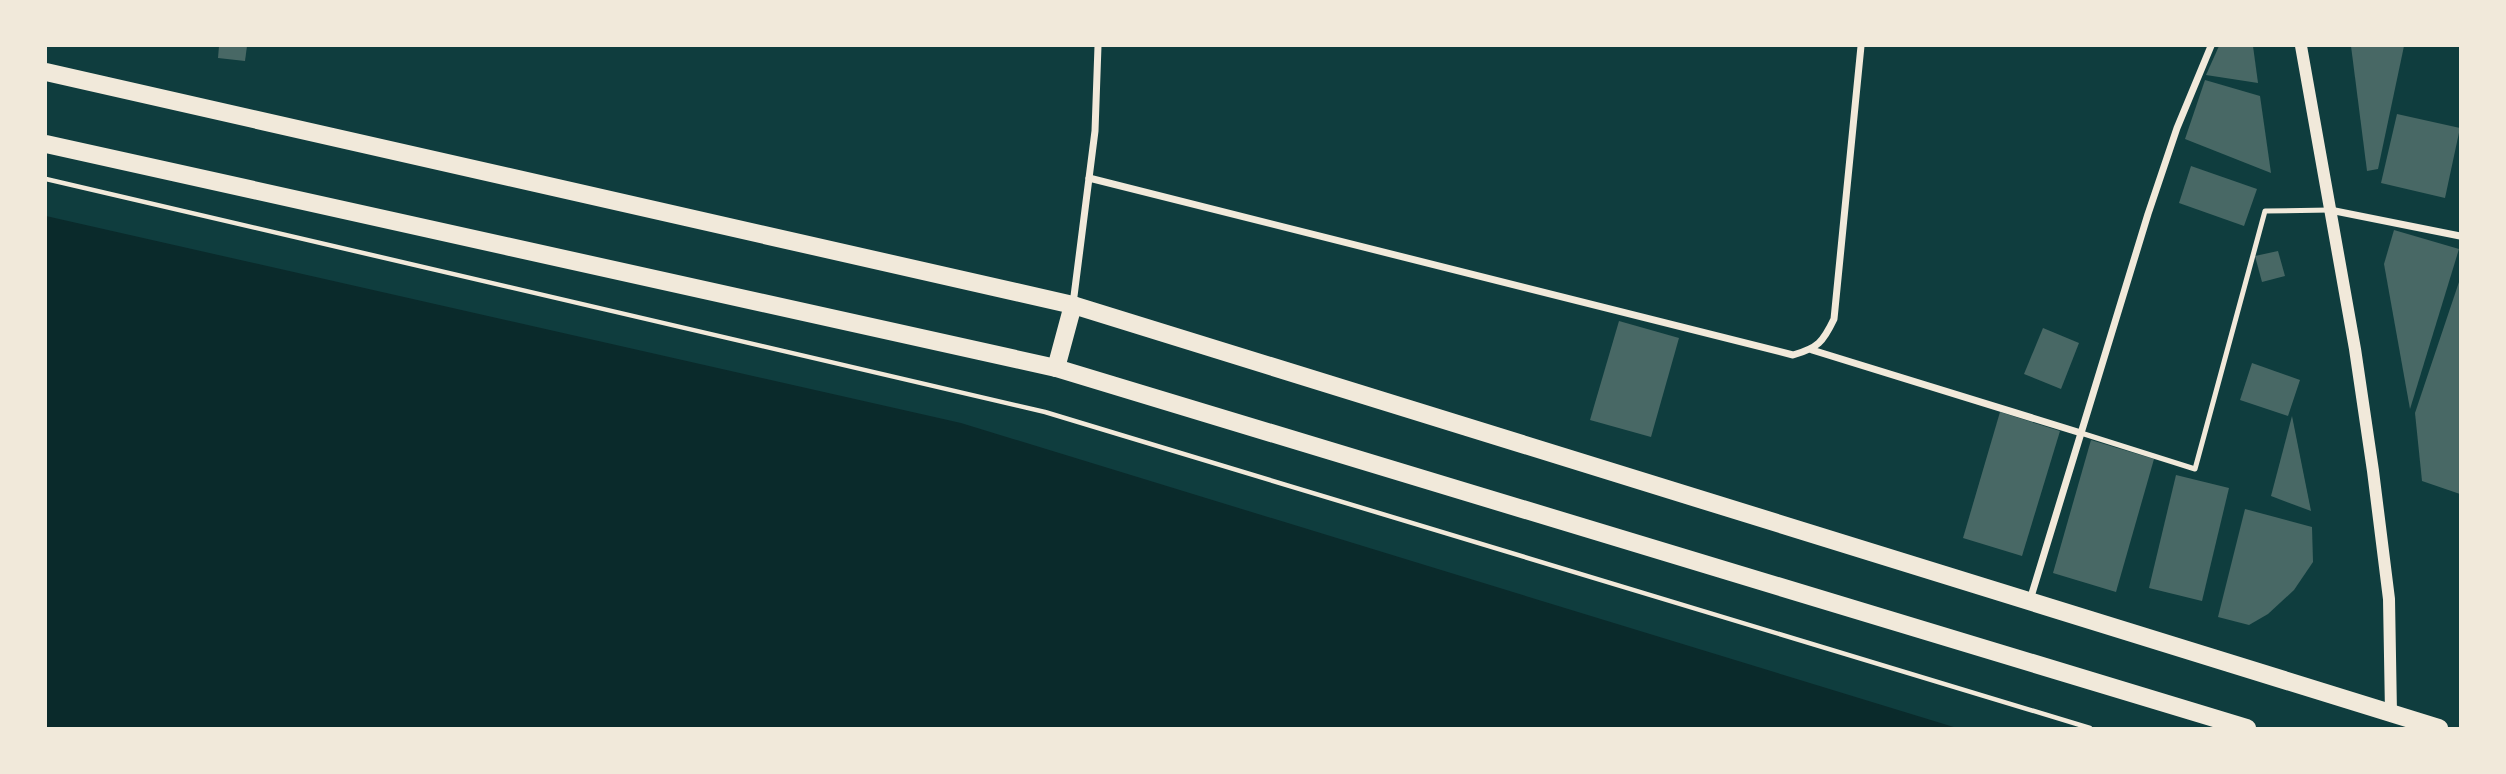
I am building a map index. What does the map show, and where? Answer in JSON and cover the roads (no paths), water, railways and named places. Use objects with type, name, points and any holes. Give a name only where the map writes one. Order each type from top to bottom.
[{"type":"main road","points":[[46,72],[1073,305],[2030,601],[2388,721],[2439,729]]},
{"type":"main road","points":[[46,144],[1056,368],[2247,729]]},
{"type":"main road","points":[[1056,368],[1073,305]]},
{"type":"street","points":[[1073,305],[1095,131],[1098,46]]},
{"type":"street","points":[[1089,178],[1793,355],[1812,350],[1825,338],[1834,319],[1861,46]]},
{"type":"street","points":[[2030,601],[2176,128],[2211,46]]},
{"type":"street","points":[[2301,46],[2357,362],[2389,599],[2388,721]]},
{"type":"street","points":[[2330,210],[2460,236]]},
{"type":"street","points":[[1812,350],[2081,433]]},
{"type":"lane","points":[[2081,433],[2195,469],[2265,211],[2330,210]]},
{"type":"water","points":[[46,216],[961,423],[1957,728],[46,728]]}]
